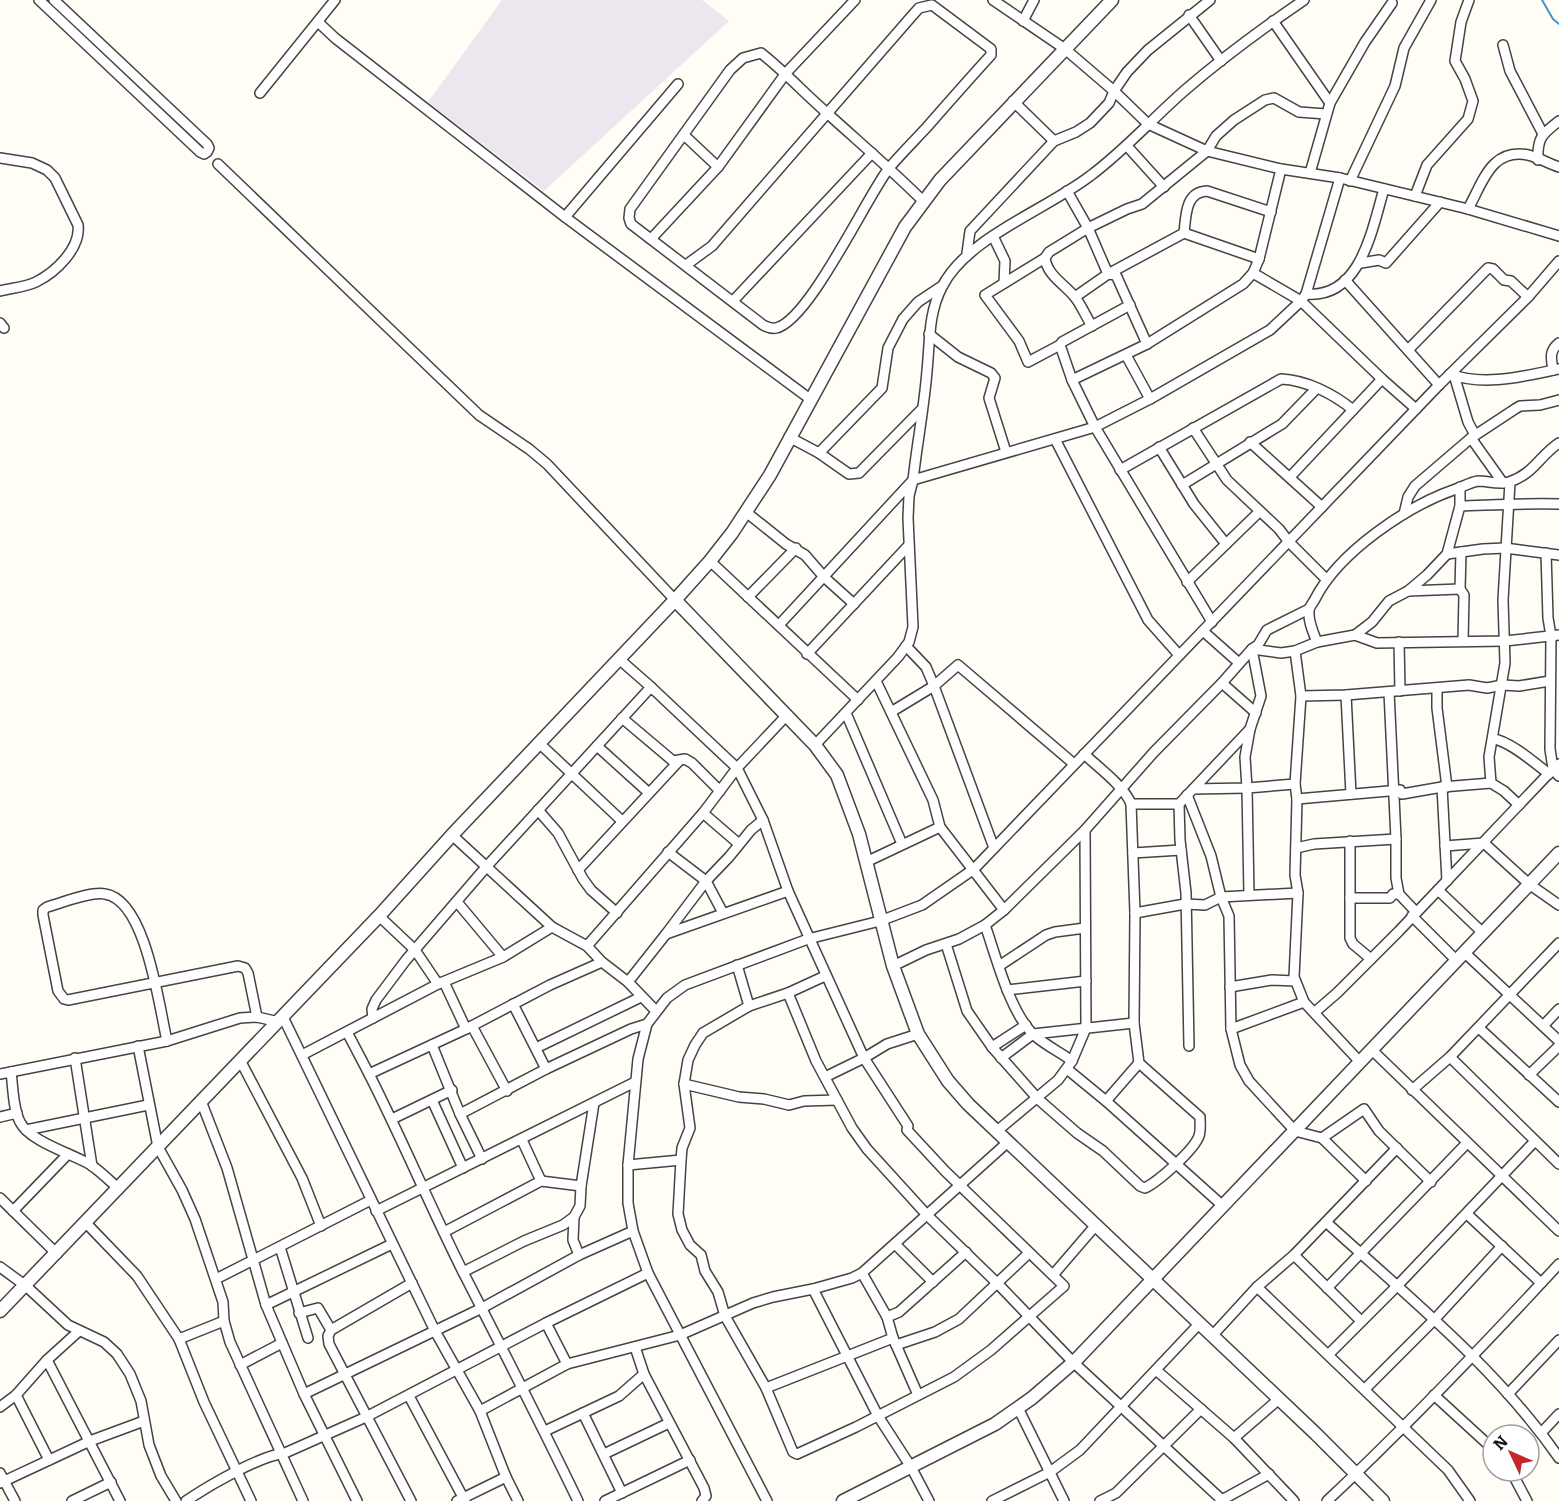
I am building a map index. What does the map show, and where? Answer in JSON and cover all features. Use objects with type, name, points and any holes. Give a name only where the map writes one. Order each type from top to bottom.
[{"type":"street","points":[[39,0],[118,68],[207,144],[209,148],[207,152],[204,154],[200,152],[118,68],[54,0]]},
{"type":"street","points":[[260,93],[335,0]]},
{"type":"street","points":[[651,239],[718,167],[786,74],[855,0]]},
{"type":"street","points":[[993,0],[1065,49],[1148,124],[1207,151],[1440,202],[1559,236]]},
{"type":"street","points":[[1023,21],[1034,0]]},
{"type":"street","points":[[0,1311],[27,1286],[240,1060],[380,916],[452,835],[710,561],[746,512],[770,474],[904,227],[940,180],[1112,0]]},
{"type":"street","points":[[967,253],[970,231],[1054,141],[1090,123],[1109,103],[1127,72],[1148,50],[1210,0]]},
{"type":"street","points":[[815,745],[876,681],[909,642],[913,627],[908,546],[909,496],[927,372],[931,314],[942,286],[967,253],[1088,178],[1127,147],[1148,124],[1221,61],[1304,0]]},
{"type":"street","points":[[779,626],[913,480],[1095,427],[1150,399],[1270,330],[1303,297],[1345,180],[1395,86],[1404,48],[1431,0]]},
{"type":"street","points":[[1415,196],[1427,165],[1468,119],[1473,101],[1465,78],[1455,61],[1461,22],[1469,0]]},
{"type":"street","points":[[1310,173],[1330,104],[1365,42],[1392,3]]},
{"type":"street","points":[[686,265],[712,246],[826,113],[919,8],[932,5],[991,49],[991,55],[890,168],[861,212],[832,265],[800,309],[783,325],[770,328],[631,224],[629,218],[630,209],[730,70],[743,58],[761,54],[786,74],[826,113],[890,168],[924,202]]},
{"type":"street","points":[[1189,15],[1221,61]]},
{"type":"street","points":[[1274,21],[1330,104]]},
{"type":"street","points":[[318,22],[565,217],[810,399]]},
{"type":"street","points":[[1503,45],[1510,71],[1543,134]]},
{"type":"street","points":[[565,217],[678,84]]},
{"type":"street","points":[[1130,305],[1028,362],[1019,341],[985,295],[1088,228],[1142,204],[1207,151],[1216,136],[1234,120],[1265,100],[1274,98],[1299,112],[1326,114]]},
{"type":"street","points":[[1013,101],[1054,141]]},
{"type":"street","points":[[1538,160],[1538,143],[1543,134],[1559,122]]},
{"type":"street","points":[[684,135],[718,167]]},
{"type":"street","points":[[1127,147],[1164,187]]},
{"type":"street","points":[[732,301],[872,153]]},
{"type":"street","points":[[1467,209],[1497,159],[1530,155],[1559,167]]},
{"type":"street","points":[[0,158],[38,164],[52,174],[79,231],[74,248],[48,275],[32,284],[0,291]]},
{"type":"street","points":[[218,164],[478,415],[529,448],[547,464],[815,745],[837,775],[859,834],[893,966],[918,1034],[948,1081],[1008,1142],[1383,1501]]},
{"type":"street","points":[[1072,380],[1148,344],[1243,284],[1253,273],[1259,259],[1281,169]]},
{"type":"street","points":[[1303,297],[1327,292],[1345,280],[1360,263],[1384,189]]},
{"type":"street","points":[[1067,191],[1088,228],[1108,274]]},
{"type":"street","points":[[1184,233],[1188,204],[1194,194],[1201,192],[1207,191],[1271,212]]},
{"type":"street","points":[[1360,263],[1378,260],[1386,263],[1440,202]]},
{"type":"street","points":[[1075,297],[1108,274],[1184,233],[1259,259]]},
{"type":"street","points":[[993,236],[1005,261],[1005,283]]},
{"type":"street","points":[[1044,258],[1045,265],[1059,283],[1075,297],[1092,326]]},
{"type":"street","points":[[767,1501],[648,1273],[633,1231],[628,1203],[628,1165],[638,1059],[647,1024],[667,998],[685,985],[808,939],[880,921],[922,905],[974,869],[1439,385],[1452,375],[1528,297],[1559,261]]},
{"type":"street","points":[[1408,350],[1488,268],[1493,268],[1504,280],[1511,281],[1528,297]]},
{"type":"street","points":[[1253,273],[1303,297],[1382,379],[1416,409]]},
{"type":"street","points":[[1108,274],[1116,276],[1148,344]]},
{"type":"street","points":[[1345,280],[1439,385]]},
{"type":"street","points":[[819,453],[882,388],[888,348],[903,319],[918,302],[942,286]]},
{"type":"street","points":[[929,334],[958,357],[995,378],[989,398],[1006,452]]},
{"type":"street","points":[[1452,375],[1476,380],[1556,370],[1551,357],[1552,349],[1559,343]]},
{"type":"street","points":[[1060,345],[1072,380],[1095,427],[1212,622]]},
{"type":"street","points":[[1126,355],[1150,399]]},
{"type":"street","points":[[1452,375],[1473,436],[1507,482],[1503,685],[1490,757],[1491,783]]},
{"type":"street","points":[[1120,470],[1281,379],[1295,380],[1337,397],[1353,410]]},
{"type":"street","points":[[1290,477],[1382,379]]},
{"type":"street","points":[[1182,485],[1282,424],[1316,389]]},
{"type":"street","points":[[1404,514],[1408,497],[1415,486],[1473,436],[1520,406],[1540,405],[1559,400]]},
{"type":"street","points":[[789,437],[819,453],[849,474],[859,474],[922,409]]},
{"type":"street","points":[[1193,428],[1227,480],[1279,529],[1288,542],[1326,579]]},
{"type":"street","points":[[1055,438],[1148,620],[1179,655]]},
{"type":"street","points":[[1250,442],[1322,507]]},
{"type":"street","points":[[893,966],[985,925],[1004,910],[1085,830],[1154,752],[1258,645],[1267,630],[1309,609],[1326,579],[1351,553],[1404,514],[1426,501],[1477,481],[1497,484],[1507,482],[1534,469],[1559,443]]},
{"type":"street","points":[[1159,447],[1202,516],[1226,544]]},
{"type":"street","points":[[1252,649],[1281,653],[1295,651],[1317,642],[1355,635],[1372,621],[1389,601],[1408,591],[1428,575],[1447,554],[1460,506],[1460,488]]},
{"type":"street","points":[[1460,506],[1508,505],[1524,502],[1559,504]]},
{"type":"street","points":[[746,512],[786,544],[806,555],[824,577],[854,604]]},
{"type":"street","points":[[1187,582],[1259,512]]},
{"type":"street","points":[[807,654],[908,546]]},
{"type":"street","points":[[748,597],[796,548]]},
{"type":"street","points":[[1447,554],[1505,548],[1559,555]]},
{"type":"street","points":[[1461,552],[1460,589],[1464,596],[1463,641]]},
{"type":"street","points":[[1546,553],[1548,618],[1555,635],[1550,749],[1555,771]]},
{"type":"street","points":[[710,561],[858,700]]},
{"type":"street","points":[[1408,591],[1460,589]]},
{"type":"street","points":[[1309,609],[1311,626],[1317,642]]},
{"type":"street","points":[[1203,631],[1239,663]]},
{"type":"street","points":[[1355,635],[1377,643],[1505,641],[1555,635]]},
{"type":"street","points":[[1399,642],[1400,691]]},
{"type":"street","points":[[906,646],[926,668],[934,686],[994,848]]},
{"type":"street","points":[[1249,895],[1248,788],[1245,756],[1250,729],[1261,696],[1252,649]]},
{"type":"street","points":[[1295,651],[1301,696],[1295,784],[1297,798],[1295,875],[1298,893],[1293,967],[1295,981],[1304,1002],[1360,1062]]},
{"type":"street","points":[[619,659],[736,768],[763,820],[788,891],[825,976],[864,1058],[908,1126],[907,1130],[1064,1286],[1030,1317],[966,1368],[878,1416],[797,1455],[793,1452],[766,1388],[725,1316],[718,1292],[705,1271],[701,1255],[690,1245],[680,1221],[678,1214],[682,1148],[690,1128],[684,1084],[688,1060],[703,1033],[748,1006],[788,993],[825,976]]},
{"type":"street","points":[[891,712],[934,686],[958,665],[1074,764]]},
{"type":"street","points":[[1301,696],[1346,695],[1469,685],[1486,688],[1503,685],[1519,686],[1553,679]]},
{"type":"street","points":[[876,681],[933,800],[940,827],[1004,910]]},
{"type":"street","points":[[1222,683],[1256,713]]},
{"type":"street","points":[[373,1018],[372,1009],[376,1000],[416,950],[487,866],[651,687]]},
{"type":"street","points":[[1437,689],[1444,787],[1447,881]]},
{"type":"street","points":[[1389,692],[1396,878],[1399,894],[1414,914],[1461,957],[1510,995],[1559,1043],[1529,1074]]},
{"type":"street","points":[[1346,695],[1351,794]]},
{"type":"street","points":[[846,713],[902,844]]},
{"type":"street","points":[[587,946],[703,813],[736,768],[787,715]]},
{"type":"street","points":[[622,718],[673,761],[685,759],[692,763],[720,790]]},
{"type":"street","points":[[1190,1046],[1186,893],[1179,804],[1250,729]]},
{"type":"street","points":[[1493,739],[1499,739],[1555,771]]},
{"type":"street","points":[[539,743],[622,822]]},
{"type":"street","points":[[597,746],[649,793]]},
{"type":"street","points":[[946,944],[967,1011],[992,1047],[1038,1099],[1077,1133],[1103,1151],[1140,1186],[1145,1188],[1150,1185],[1176,1164],[1198,1138],[1200,1117],[1139,1063],[1134,1023],[1135,913],[1131,804],[1129,798],[1084,754]]},
{"type":"street","points":[[578,870],[679,761]]},
{"type":"street","points":[[1315,1012],[1371,959],[1555,771]]},
{"type":"street","points":[[1297,798],[1400,790],[1402,794],[1491,783],[1504,790],[1519,806]]},
{"type":"street","points":[[1190,792],[1295,784]]},
{"type":"street","points":[[1190,792],[1211,856],[1221,897],[1229,916],[1231,1029],[1240,1065],[1249,1080],[1295,1131],[1322,1138],[1366,1181]]},
{"type":"street","points":[[1131,804],[1179,804]]},
{"type":"street","points":[[538,810],[558,833],[591,890],[617,912]]},
{"type":"street","points":[[703,813],[739,843]]},
{"type":"street","points":[[628,982],[706,881],[751,830],[763,820]]},
{"type":"street","points":[[866,862],[940,827]]},
{"type":"street","points":[[997,1131],[1058,1080],[1070,1065],[1086,1028],[1085,830]]},
{"type":"street","points":[[452,835],[552,927],[587,946],[602,962],[628,982],[656,1011]]},
{"type":"street","points":[[1296,848],[1396,839]]},
{"type":"street","points":[[1350,842],[1351,942],[1371,959]]},
{"type":"street","points":[[1445,846],[1484,843],[1529,884],[1559,904]]},
{"type":"street","points":[[1133,853],[1181,850]]},
{"type":"street","points":[[668,852],[706,881],[723,913]]},
{"type":"street","points":[[843,1501],[977,1434],[1018,1408],[1072,1362],[1559,853]]},
{"type":"street","points":[[1438,890],[1483,933]]},
{"type":"street","points":[[666,934],[788,891]]},
{"type":"street","points":[[167,1041],[154,983],[140,930],[130,910],[118,898],[104,893],[75,899],[43,910],[58,991],[64,999],[68,1000],[154,983],[238,966],[245,968],[248,973],[257,1017]]},
{"type":"street","points":[[1135,913],[1185,904],[1205,904],[1221,897],[1298,893]]},
{"type":"street","points":[[1350,898],[1390,898],[1393,894],[1399,894]]},
{"type":"street","points":[[457,902],[502,957]]},
{"type":"street","points":[[380,916],[416,950],[441,983],[507,1090]]},
{"type":"street","points":[[985,925],[1008,990],[1033,1034],[1070,1065],[1106,1101],[1223,1206]]},
{"type":"street","points":[[302,1055],[441,983],[502,957],[552,927]]},
{"type":"street","points":[[999,966],[1046,935],[1085,928]]},
{"type":"street","points":[[1412,1090],[1479,1028],[1559,943]]},
{"type":"street","points":[[369,1074],[602,962]]},
{"type":"street","points":[[737,965],[748,1006]]},
{"type":"street","points":[[1230,987],[1272,980],[1295,981]]},
{"type":"street","points":[[1008,990],[1086,981]]},
{"type":"street","points":[[788,993],[825,1077],[852,1128],[867,1149],[927,1215],[998,1284],[1072,1362],[1221,1500],[1269,1474]]},
{"type":"street","points":[[536,1048],[641,997]]},
{"type":"street","points":[[1231,1029],[1304,1002]]},
{"type":"street","points":[[513,1004],[546,1069]]},
{"type":"street","points":[[1543,1026],[1559,1009]]},
{"type":"street","points":[[0,1074],[167,1041],[240,1018],[281,1019]]},
{"type":"street","points":[[281,1019],[302,1055],[435,1331],[480,1411],[518,1501]]},
{"type":"street","points":[[1001,1058],[1033,1034],[1134,1023]]},
{"type":"street","points":[[460,1114],[546,1069],[631,1029],[647,1024]]},
{"type":"street","points":[[992,1047],[1026,1025]]},
{"type":"street","points":[[1479,1028],[1559,1102]]},
{"type":"street","points":[[347,1032],[392,1119],[422,1188],[463,1272],[523,1387],[578,1501]]},
{"type":"street","points":[[825,1077],[887,1044],[918,1034]]},
{"type":"street","points":[[432,1045],[460,1114],[482,1159]]},
{"type":"street","points":[[138,1046],[158,1147],[186,1200],[216,1279],[223,1302],[224,1321],[230,1342],[303,1501]]},
{"type":"street","points":[[1372,1050],[1559,1231]]},
{"type":"street","points":[[1450,1057],[1559,1164]]},
{"type":"street","points":[[75,1058],[92,1166]]},
{"type":"street","points":[[240,1060],[302,1178],[321,1226]]},
{"type":"street","points":[[1106,1101],[1139,1063]]},
{"type":"street","points":[[11,1072],[17,1113],[20,1123],[26,1130],[47,1144],[92,1166],[120,1189]]},
{"type":"street","points":[[376,1210],[635,1083]]},
{"type":"street","points":[[684,1084],[739,1097],[764,1099],[789,1105],[804,1101],[837,1100]]},
{"type":"street","points":[[392,1119],[452,1090]]},
{"type":"street","points":[[432,1100],[463,1168]]},
{"type":"street","points":[[201,1101],[227,1168],[266,1305],[304,1394],[357,1501]]},
{"type":"street","points":[[463,1272],[524,1240],[563,1225],[574,1217],[580,1206],[594,1103]]},
{"type":"street","points":[[26,1130],[148,1105]]},
{"type":"street","points":[[1322,1138],[1364,1109],[1378,1131],[1431,1182]]},
{"type":"street","points":[[0,1117],[17,1113]]},
{"type":"street","points":[[522,1140],[542,1181]]},
{"type":"street","points":[[1329,1354],[1503,1177],[1535,1141]]},
{"type":"street","points":[[480,1411],[567,1364],[680,1335],[773,1297],[813,1289],[862,1273],[1008,1142]]},
{"type":"street","points":[[1327,1288],[1467,1143]]},
{"type":"street","points":[[1212,1336],[1257,1287],[1294,1255],[1397,1148]]},
{"type":"street","points":[[13,1211],[68,1154]]},
{"type":"street","points":[[628,1165],[681,1160]]},
{"type":"street","points":[[444,1232],[542,1181],[581,1186]]},
{"type":"street","points":[[0,1198],[57,1254]]},
{"type":"street","points":[[216,1279],[371,1200]]},
{"type":"street","points":[[1467,1214],[1541,1283]]},
{"type":"street","points":[[574,1217],[573,1240],[579,1255]]},
{"type":"street","points":[[1326,1222],[1398,1285],[1472,1357],[1542,1432],[1559,1458]]},
{"type":"street","points":[[86,1223],[137,1276],[179,1339],[204,1402],[251,1501]]},
{"type":"street","points":[[1053,1275],[1096,1225]]},
{"type":"street","points":[[304,1394],[482,1308],[579,1255],[633,1231]]},
{"type":"street","points":[[266,1305],[392,1244]]},
{"type":"street","points":[[895,1244],[933,1282]]},
{"type":"street","points":[[1365,1389],[1434,1320],[1502,1246]]},
{"type":"street","points":[[280,1247],[308,1338]]},
{"type":"street","points":[[887,1317],[899,1312],[966,1252]]},
{"type":"street","points":[[766,1388],[846,1356],[948,1327],[998,1284],[1029,1253]]},
{"type":"street","points":[[1294,1255],[1361,1321]]},
{"type":"street","points":[[1327,1501],[1472,1357],[1559,1264]]},
{"type":"street","points":[[0,1267],[27,1286],[55,1314],[80,1331],[104,1342],[117,1354],[138,1392],[149,1445],[161,1476],[176,1501]]},
{"type":"street","points":[[186,1501],[237,1472],[276,1454],[324,1437],[366,1418],[546,1323],[648,1273]]},
{"type":"street","points":[[862,1273],[887,1317],[918,1395]]},
{"type":"street","points":[[411,1501],[366,1418],[329,1344],[328,1336],[330,1330],[412,1283]]},
{"type":"street","points":[[1257,1287],[1448,1470],[1470,1501]]},
{"type":"street","points":[[813,1289],[878,1416],[911,1467],[929,1501]]},
{"type":"street","points":[[299,1313],[318,1308],[330,1330]]},
{"type":"street","points":[[179,1339],[224,1321]]},
{"type":"street","points":[[546,1323],[567,1364]]},
{"type":"street","points":[[992,1501],[1050,1472],[1080,1450],[1199,1324]]},
{"type":"street","points":[[0,1407],[16,1395],[47,1360],[80,1331]]},
{"type":"street","points":[[1508,1394],[1559,1340]]},
{"type":"street","points":[[240,1365],[282,1343]]},
{"type":"street","points":[[635,1347],[644,1374],[704,1488],[706,1496],[702,1501]]},
{"type":"street","points":[[47,1360],[120,1501]]},
{"type":"street","points":[[1156,1370],[1234,1438],[1294,1501]]},
{"type":"street","points":[[545,1431],[619,1396],[644,1374]]},
{"type":"street","points":[[16,1395],[49,1460]]},
{"type":"street","points":[[1434,1395],[1481,1438]]},
{"type":"street","points":[[409,1396],[462,1500],[506,1477]]},
{"type":"street","points":[[1234,1438],[1279,1399]]},
{"type":"street","points":[[1018,1408],[1064,1501]]},
{"type":"street","points":[[1100,1501],[1118,1497],[1164,1445],[1201,1409]]},
{"type":"street","points":[[583,1413],[622,1493]]},
{"type":"street","points":[[1542,1432],[1559,1414]]},
{"type":"street","points":[[15,1501],[1,1479],[144,1421]]},
{"type":"street","points":[[604,1454],[669,1423]]},
{"type":"street","points":[[605,1501],[690,1460]]},
{"type":"street","points":[[72,1501],[111,1482]]},
{"type":"street","points":[[1517,1483],[1527,1501]]},
{"type":"shaded area","points":[[502,0],[702,0],[729,21],[544,191],[428,102]]},
{"type":"waterway","points":[[1542,0],[1553,19],[1559,24]]}]
